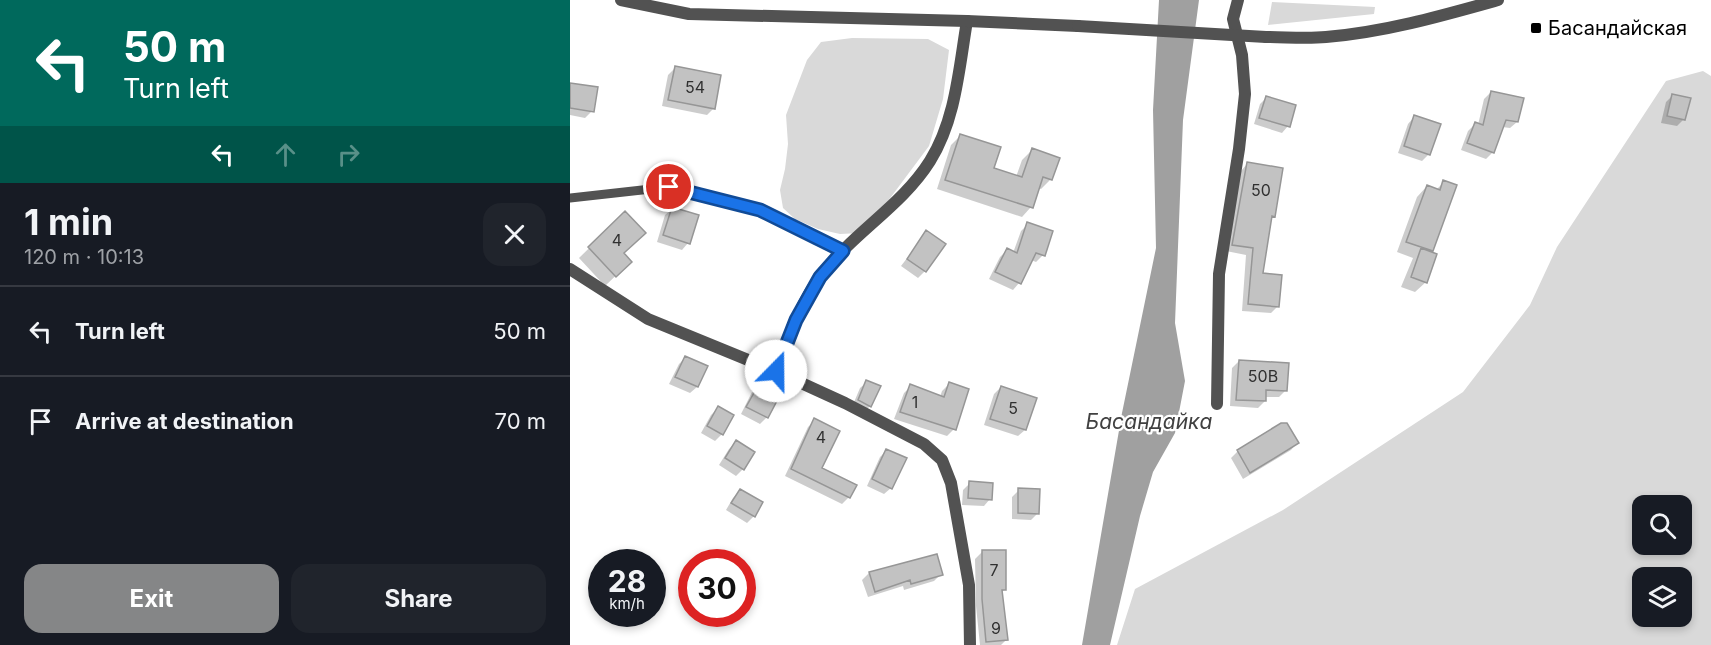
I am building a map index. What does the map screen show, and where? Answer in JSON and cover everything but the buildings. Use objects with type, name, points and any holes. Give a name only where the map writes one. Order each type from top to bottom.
[{"type":"street","points":[[621,0],[689,14],[967,21],[1266,37],[1325,37],[1377,30],[1412,24],[1498,0]]},
{"type":"street","points":[[1217,404],[1219,274],[1239,149],[1245,94],[1242,55],[1233,18],[1238,0]]},
{"type":"street","points":[[776,371],[796,320],[820,277],[843,251],[903,196],[930,160],[952,113],[967,21]]},
{"type":"street","points":[[570,269],[648,319],[776,371],[845,404],[924,444],[942,460],[951,483],[969,585],[970,645]]},
{"type":"lane","points":[[570,198],[669,187],[760,210],[843,251]]},
{"type":"shaded area","points":[[1272,2],[1375,7],[1374,14],[1268,25]]},
{"type":"shaded area","points":[[852,38],[928,39],[949,50],[943,99],[929,146],[879,213],[860,233],[840,234],[818,229],[795,219],[783,208],[780,190],[788,144],[786,115],[807,60],[821,42]]},
{"type":"shaded area","points":[[1703,71],[1711,76],[1711,645],[1117,645],[1135,589],[1283,510],[1463,392],[1530,305],[1557,247],[1666,81]]},
{"type":"water","name":"Басандайка","points":[[1159,0],[1199,0],[1183,120],[1175,323],[1185,381],[1175,433],[1153,472],[1140,516],[1110,645],[1082,645],[1122,413],[1156,248],[1153,110]]},
{"type":"place","name":"Басандайская","points":[[1536,28]]},
{"type":"route","points":[[669,187],[760,210],[843,251],[820,277],[796,320],[776,371]]}]
